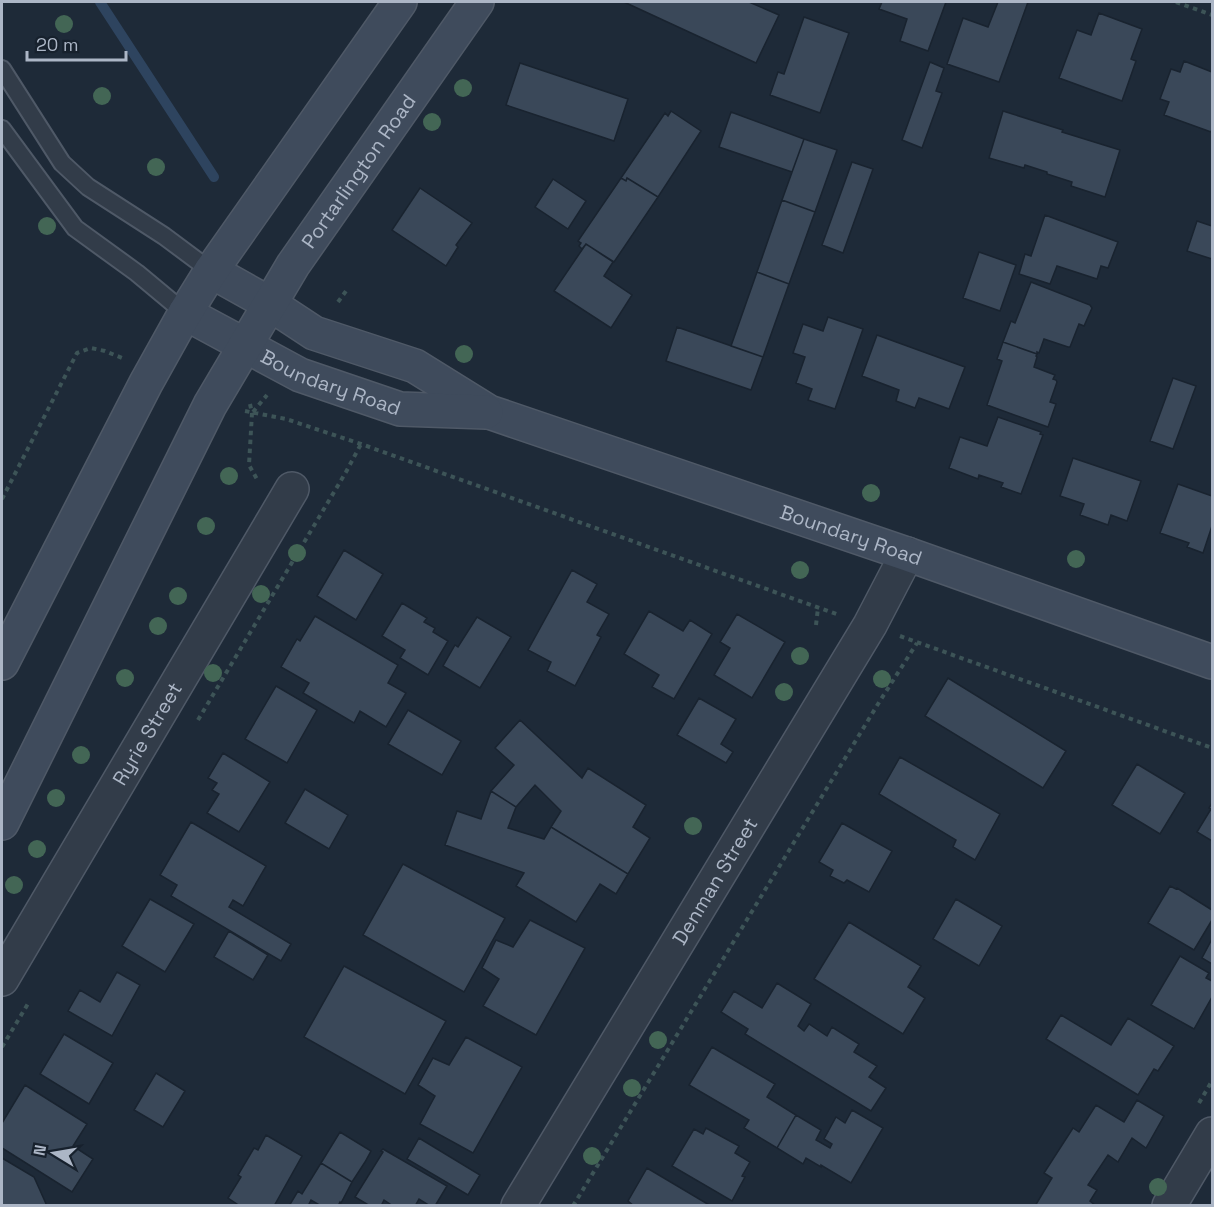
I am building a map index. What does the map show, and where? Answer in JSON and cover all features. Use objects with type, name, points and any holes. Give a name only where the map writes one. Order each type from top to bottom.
[{"type":"main road","points":[[2,663],[146,383],[185,313],[400,2]]},
{"type":"main road","name":"Portarlington Road","points":[[245,346],[293,265],[477,2]]},
{"type":"main road","name":"Boundary Road","points":[[212,271],[270,304],[314,333],[415,366],[489,412],[907,554],[1212,662]]},
{"type":"main road","name":"Boundary Road","points":[[185,313],[300,375],[400,409],[489,412]]},
{"type":"main road","points":[[2,824],[210,405],[245,346]]},
{"type":"street","name":"Ryrie Street","points":[[2,979],[292,489]]},
{"type":"street","name":"Denman Street","points":[[518,1206],[870,626],[907,554]]},
{"type":"street","points":[[1169,1206],[1212,1134]]},
{"type":"lane","points":[[2,69],[62,163],[88,187],[164,236],[212,271]]},
{"type":"lane","points":[[2,129],[75,228],[137,273],[185,313]]},
{"type":"path","points":[[1176,2],[1212,15]]},
{"type":"path","points":[[338,302],[346,291]]},
{"type":"path","points":[[2,499],[78,353],[92,348],[126,360]]},
{"type":"path","points":[[272,390],[252,413],[249,465],[276,517]]},
{"type":"path","points":[[243,411],[286,419],[361,444],[844,616]]},
{"type":"path","points":[[816,625],[818,608]]},
{"type":"path","points":[[895,634],[1212,748]]},
{"type":"path","points":[[573,1206],[917,642]]},
{"type":"building","points":[[624,2],[749,2],[779,15],[756,63]]},
{"type":"building","points":[[882,2],[946,2],[928,51],[900,41],[907,19],[879,9]]},
{"type":"building","points":[[998,2],[1028,2],[999,82],[947,64],[963,18],[988,27]]},
{"type":"building","points":[[1099,13],[1142,29],[1131,59],[1136,61],[1122,101],[1059,78],[1077,30],[1091,35]]},
{"type":"building","points":[[804,17],[849,33],[820,113],[770,95],[778,72],[784,74]]},
{"type":"building","points":[[1184,61],[1212,72],[1211,132],[1164,115],[1169,102],[1160,99],[1171,69],[1180,72]]},
{"type":"building","points":[[930,62],[944,68],[936,91],[942,93],[922,148],[902,140]]},
{"type":"building","points":[[520,63],[628,99],[614,141],[506,105]]},
{"type":"building","points":[[671,111],[701,131],[658,197],[627,178],[626,181],[621,178],[665,113],[668,116]]},
{"type":"building","points":[[1003,111],[1120,150],[1105,197],[1071,186],[1072,182],[1047,174],[1047,172],[989,158]]},
{"type":"building","points":[[731,112],[804,139],[792,172],[719,147]]},
{"type":"building","points":[[804,139],[837,150],[815,212],[782,200]]},
{"type":"building","points":[[852,162],[873,169],[843,253],[822,245]]},
{"type":"building","points":[[621,178],[626,181],[627,178],[658,197],[614,262],[586,244],[582,249],[578,241]]},
{"type":"building","points":[[553,179],[586,201],[568,229],[535,207]]},
{"type":"building","points":[[420,188],[472,223],[456,245],[458,247],[446,266],[392,230]]},
{"type":"building","points":[[782,200],[815,212],[789,284],[757,272]]},
{"type":"building","points":[[1045,215],[1118,242],[1108,268],[1101,266],[1097,279],[1057,266],[1050,284],[1019,274],[1025,254],[1031,256]]},
{"type":"building","points":[[1197,221],[1212,226],[1212,259],[1187,251]]},
{"type":"building","points":[[586,244],[613,262],[604,276],[632,295],[611,328],[554,291]]},
{"type":"building","points":[[979,252],[1016,265],[1000,311],[963,298]]},
{"type":"building","points":[[757,272],[789,284],[763,357],[731,346]]},
{"type":"building","points":[[1031,282],[1090,305],[1092,308],[1084,326],[1079,324],[1070,347],[1044,339],[1037,354],[1003,342],[1011,321],[1015,323]]},
{"type":"building","points":[[828,317],[863,329],[835,409],[808,400],[812,389],[796,383],[805,357],[793,353],[803,324],[823,331]]},
{"type":"building","points":[[677,327],[763,357],[751,390],[666,361]]},
{"type":"building","points":[[877,335],[965,367],[949,409],[919,398],[915,408],[896,401],[899,390],[862,376]]},
{"type":"building","points":[[1003,342],[1037,354],[1034,367],[1055,375],[1053,379],[1057,382],[1050,402],[1056,404],[1048,427],[987,405],[1002,361],[997,359]]},
{"type":"building","points":[[1173,378],[1196,386],[1173,449],[1150,441]]},
{"type":"building","points":[[998,417],[1041,432],[1040,434],[1043,435],[1021,494],[1001,487],[1003,483],[979,475],[978,479],[949,468],[960,437],[987,446]]},
{"type":"building","points":[[1073,458],[1141,481],[1127,521],[1111,515],[1108,525],[1080,515],[1084,504],[1060,496]]},
{"type":"building","points":[[1178,484],[1212,496],[1212,526],[1203,553],[1187,547],[1189,543],[1160,533]]},
{"type":"building","points":[[344,550],[383,574],[356,620],[317,596]]},
{"type":"building","points":[[572,570],[597,584],[587,602],[609,614],[597,635],[601,637],[575,686],[547,671],[551,662],[528,650]]},
{"type":"building","points":[[402,603],[427,618],[424,622],[435,628],[433,632],[448,641],[428,675],[400,658],[405,650],[382,636]]},
{"type":"building","points":[[649,611],[683,631],[690,620],[712,634],[674,699],[652,687],[659,675],[624,654]]},
{"type":"building","points":[[737,614],[785,642],[752,698],[714,675],[730,648],[720,642]]},
{"type":"building","points":[[315,616],[398,665],[388,683],[406,693],[386,727],[360,711],[354,723],[303,693],[309,683],[281,667],[297,639],[300,641]]},
{"type":"building","points":[[477,617],[511,637],[480,688],[443,666],[455,645],[458,647]]},
{"type":"building","points":[[948,678],[1066,751],[1043,788],[925,716]]},
{"type":"building","points":[[276,686],[317,710],[287,763],[245,739]]},
{"type":"building","points":[[699,698],[736,719],[721,744],[733,752],[726,763],[677,735]]},
{"type":"building","points":[[408,710],[461,741],[442,775],[388,744]]},
{"type":"building","points":[[520,720],[582,778],[588,768],[646,805],[633,827],[650,838],[628,874],[551,827],[561,811],[535,785],[516,807],[491,791],[514,765],[495,748]]},
{"type":"building","points":[[223,753],[270,782],[239,832],[207,813],[219,794],[212,790],[217,783],[208,778]]},
{"type":"building","points":[[900,757],[1000,814],[975,860],[953,847],[956,840],[879,794]]},
{"type":"building","points":[[1137,764],[1185,793],[1160,834],[1112,805]]},
{"type":"building","points":[[305,789],[348,815],[329,849],[285,823]]},
{"type":"building","points":[[491,791],[516,807],[508,828],[544,839],[551,827],[628,874],[616,894],[600,884],[576,922],[516,886],[524,873],[445,845],[457,811],[481,819]]},
{"type":"building","points":[[1212,803],[1212,841],[1197,832],[1211,809],[1209,808]]},
{"type":"building","points":[[191,822],[266,866],[243,906],[233,900],[229,907],[291,944],[281,961],[171,896],[177,885],[160,875]]},
{"type":"building","points":[[842,823],[892,851],[869,892],[847,880],[844,883],[830,876],[833,870],[819,862]]},
{"type":"building","points":[[403,864],[505,918],[464,992],[363,935]]},
{"type":"building","points":[[1170,886],[1212,910],[1212,920],[1194,950],[1148,923]]},
{"type":"building","points":[[150,899],[194,924],[165,972],[122,946]]},
{"type":"building","points":[[956,899],[1002,926],[979,966],[933,939]]},
{"type":"building","points":[[530,920],[585,948],[536,1035],[483,1006],[499,979],[482,968],[496,940],[513,947]]},
{"type":"building","points":[[849,922],[921,966],[908,987],[925,998],[903,1034],[814,979]]},
{"type":"building","points":[[229,931],[268,955],[253,980],[214,957]]},
{"type":"building","points":[[1212,939],[1212,964],[1202,958]]},
{"type":"building","points":[[1180,956],[1209,973],[1206,978],[1212,981],[1212,997],[1194,1029],[1151,1005]]},
{"type":"building","points":[[344,966],[446,1021],[405,1094],[304,1037]]},
{"type":"building","points":[[117,972],[140,985],[112,1036],[68,1011],[80,990],[100,1002]]},
{"type":"building","points":[[777,983],[811,1004],[798,1026],[804,1031],[809,1024],[827,1036],[832,1027],[859,1044],[854,1052],[877,1066],[869,1077],[886,1088],[871,1111],[745,1034],[748,1029],[721,1012],[734,991],[762,1008]]},
{"type":"building","points":[[1061,1015],[1111,1045],[1128,1018],[1174,1046],[1158,1071],[1154,1069],[1138,1095],[1046,1039]]},
{"type":"building","points":[[64,1034],[113,1063],[89,1104],[40,1074]]},
{"type":"building","points":[[466,1037],[522,1067],[473,1153],[420,1124],[435,1096],[418,1085],[433,1058],[449,1065]]},
{"type":"building","points":[[712,1047],[775,1084],[767,1097],[796,1115],[777,1148],[744,1128],[749,1120],[689,1085]]},
{"type":"building","points":[[156,1073],[185,1091],[163,1127],[134,1110]]},
{"type":"building","points":[[25,1085],[87,1124],[73,1146],[93,1159],[72,1192],[2,1148],[2,1123]]},
{"type":"building","points":[[1137,1100],[1164,1116],[1146,1148],[1132,1138],[1118,1162],[1108,1155],[1088,1185],[1097,1190],[1090,1201],[1096,1206],[1035,1206],[1052,1178],[1044,1173],[1073,1128],[1079,1132],[1096,1105],[1124,1122]]},
{"type":"building","points":[[852,1110],[883,1128],[851,1183],[821,1165],[821,1167],[806,1158],[803,1164],[777,1148],[796,1115],[821,1130],[816,1140],[830,1148],[832,1144],[824,1139],[836,1117],[845,1123]]},
{"type":"building","points":[[706,1128],[739,1146],[735,1153],[750,1162],[732,1201],[672,1166],[694,1129],[703,1134]]},
{"type":"building","points":[[340,1132],[371,1151],[352,1182],[321,1163]]},
{"type":"building","points":[[266,1135],[302,1156],[274,1206],[240,1206],[228,1198],[241,1177],[238,1175],[254,1148],[258,1150]]},
{"type":"building","points":[[419,1138],[480,1175],[468,1195],[407,1159]]},
{"type":"building","points":[[383,1149],[447,1186],[435,1206],[430,1206],[419,1199],[415,1206],[393,1206],[384,1200],[381,1206],[370,1206],[355,1197]]},
{"type":"building","points":[[2,1158],[34,1177],[47,1206],[2,1206]]},
{"type":"building","points":[[321,1163],[352,1182],[341,1203],[338,1206],[321,1206],[311,1200],[308,1206],[289,1206],[298,1191],[302,1194]]},
{"type":"building","points":[[647,1168],[711,1206],[634,1206],[628,1201]]},
{"type":"waterway","points":[[100,2],[214,177]]}]
